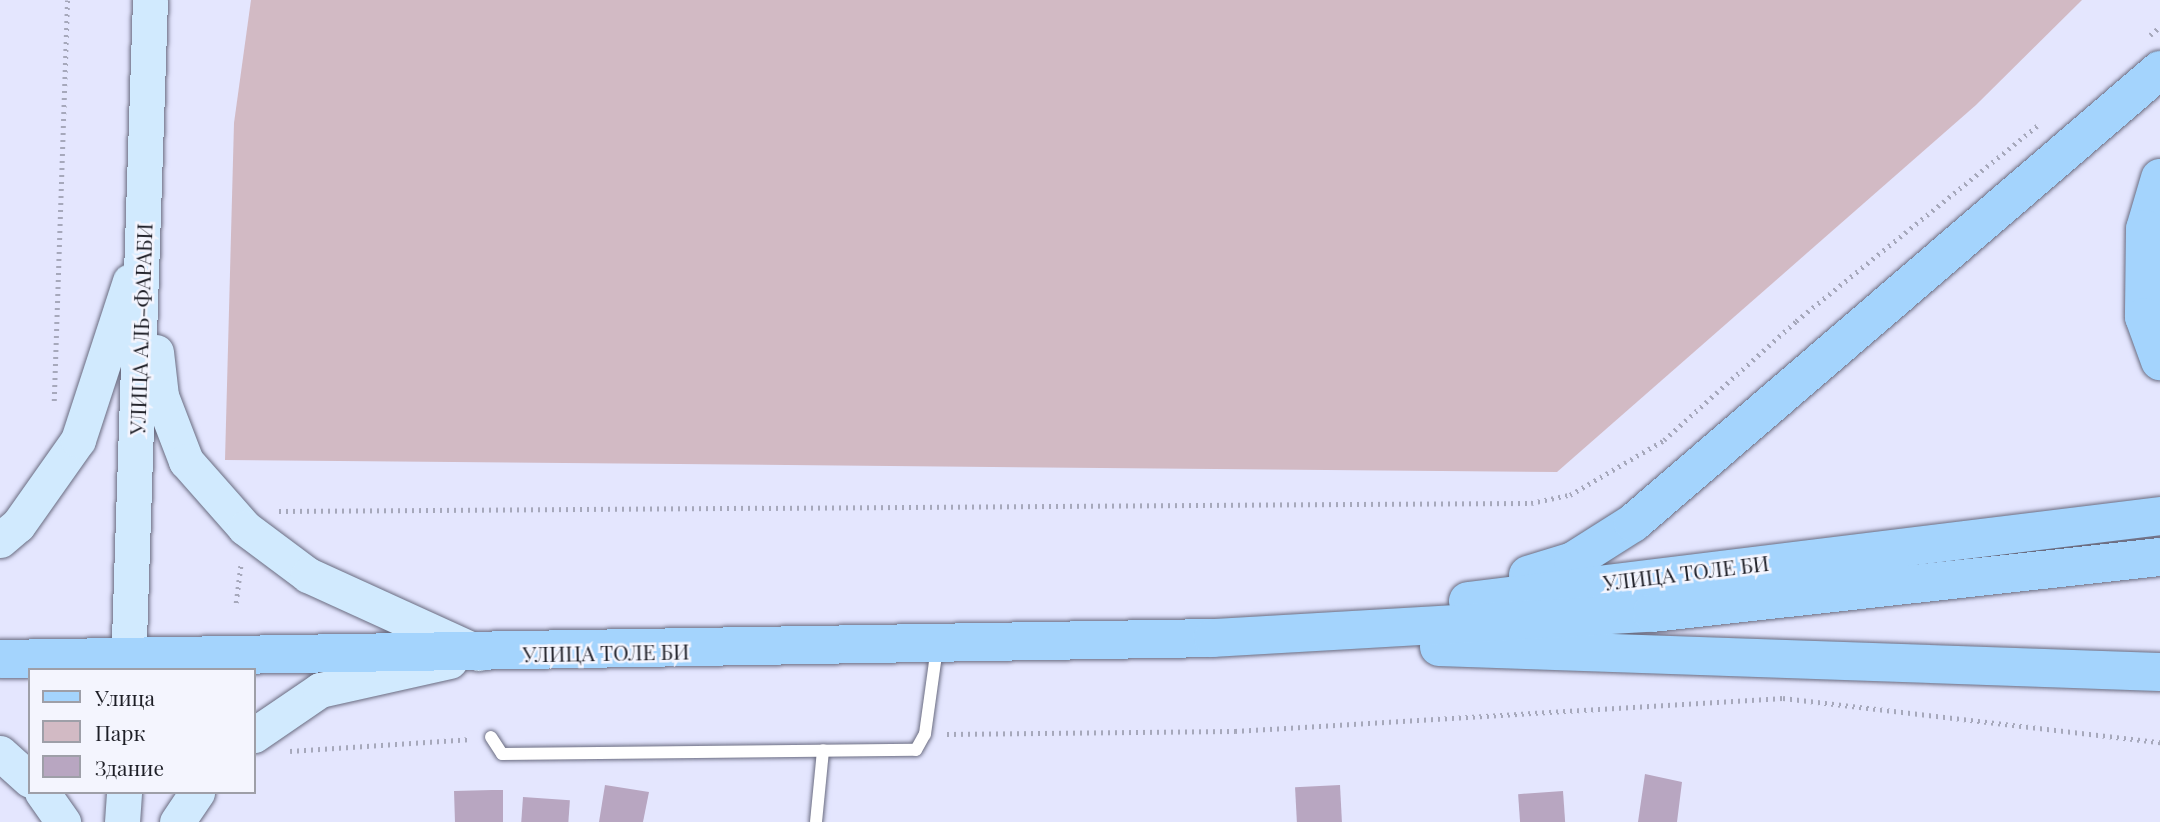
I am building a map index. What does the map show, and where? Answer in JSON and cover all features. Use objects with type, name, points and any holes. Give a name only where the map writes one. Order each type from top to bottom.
[{"type":"main road","name":"УЛИЦА АЛЬ-ФАРАБИ","points":[[128,664],[150,0]]},
{"type":"main road","points":[[1437,605],[1573,561],[1633,523],[2150,57]]},
{"type":"main road","points":[[2160,178],[2145,229],[2144,317],[2160,360]]},
{"type":"main road","points":[[0,540],[18,525],[78,440],[144,241]]},
{"type":"main road","points":[[144,241],[161,396],[186,461],[228,512],[308,575],[482,654]]},
{"type":"main road","name":"УЛИЦА ТОЛЕ БИ","points":[[1213,638],[1437,605],[2160,516]]},
{"type":"main road","name":"УЛИЦА ТОЛЕ БИ","points":[[0,659],[128,664],[482,654],[937,647],[1213,638],[1652,613],[2160,557]]},
{"type":"main road","points":[[1213,638],[2160,673]]},
{"type":"main road","points":[[265,744],[290,705],[320,690],[482,654]]},
{"type":"main road","points":[[0,753],[28,778]]},
{"type":"main road","points":[[43,794],[63,822]]},
{"type":"main road","points":[[122,822],[124,794]]},
{"type":"main road","points":[[177,822],[196,794]]},
{"type":"lane","points":[[491,737],[502,754],[916,750],[925,734],[937,647]]},
{"type":"lane","points":[[816,822],[823,750]]},
{"type":"path","points":[[54,412],[67,0]]},
{"type":"path","points":[[2150,57],[2160,27]]},
{"type":"path","points":[[273,511],[1531,503],[1570,495],[1664,440],[1796,321],[2045,119]]},
{"type":"path","points":[[925,734],[1235,731],[1783,698],[2160,742]]},
{"type":"path","points":[[265,744],[491,737]]},
{"type":"green space","points":[[251,0],[2082,0],[1976,105],[1557,472],[225,460],[234,123]]},
{"type":"building","points":[[1645,774],[1682,782],[1677,822],[1638,822]]},
{"type":"building","points":[[605,785],[649,792],[643,822],[599,822]]},
{"type":"building","points":[[1340,785],[1342,822],[1297,822],[1295,787]]},
{"type":"building","points":[[503,790],[503,822],[455,822],[454,791]]},
{"type":"building","points":[[1563,791],[1565,822],[1520,822],[1518,794]]},
{"type":"building","points":[[523,797],[570,800],[568,822],[521,822]]}]
